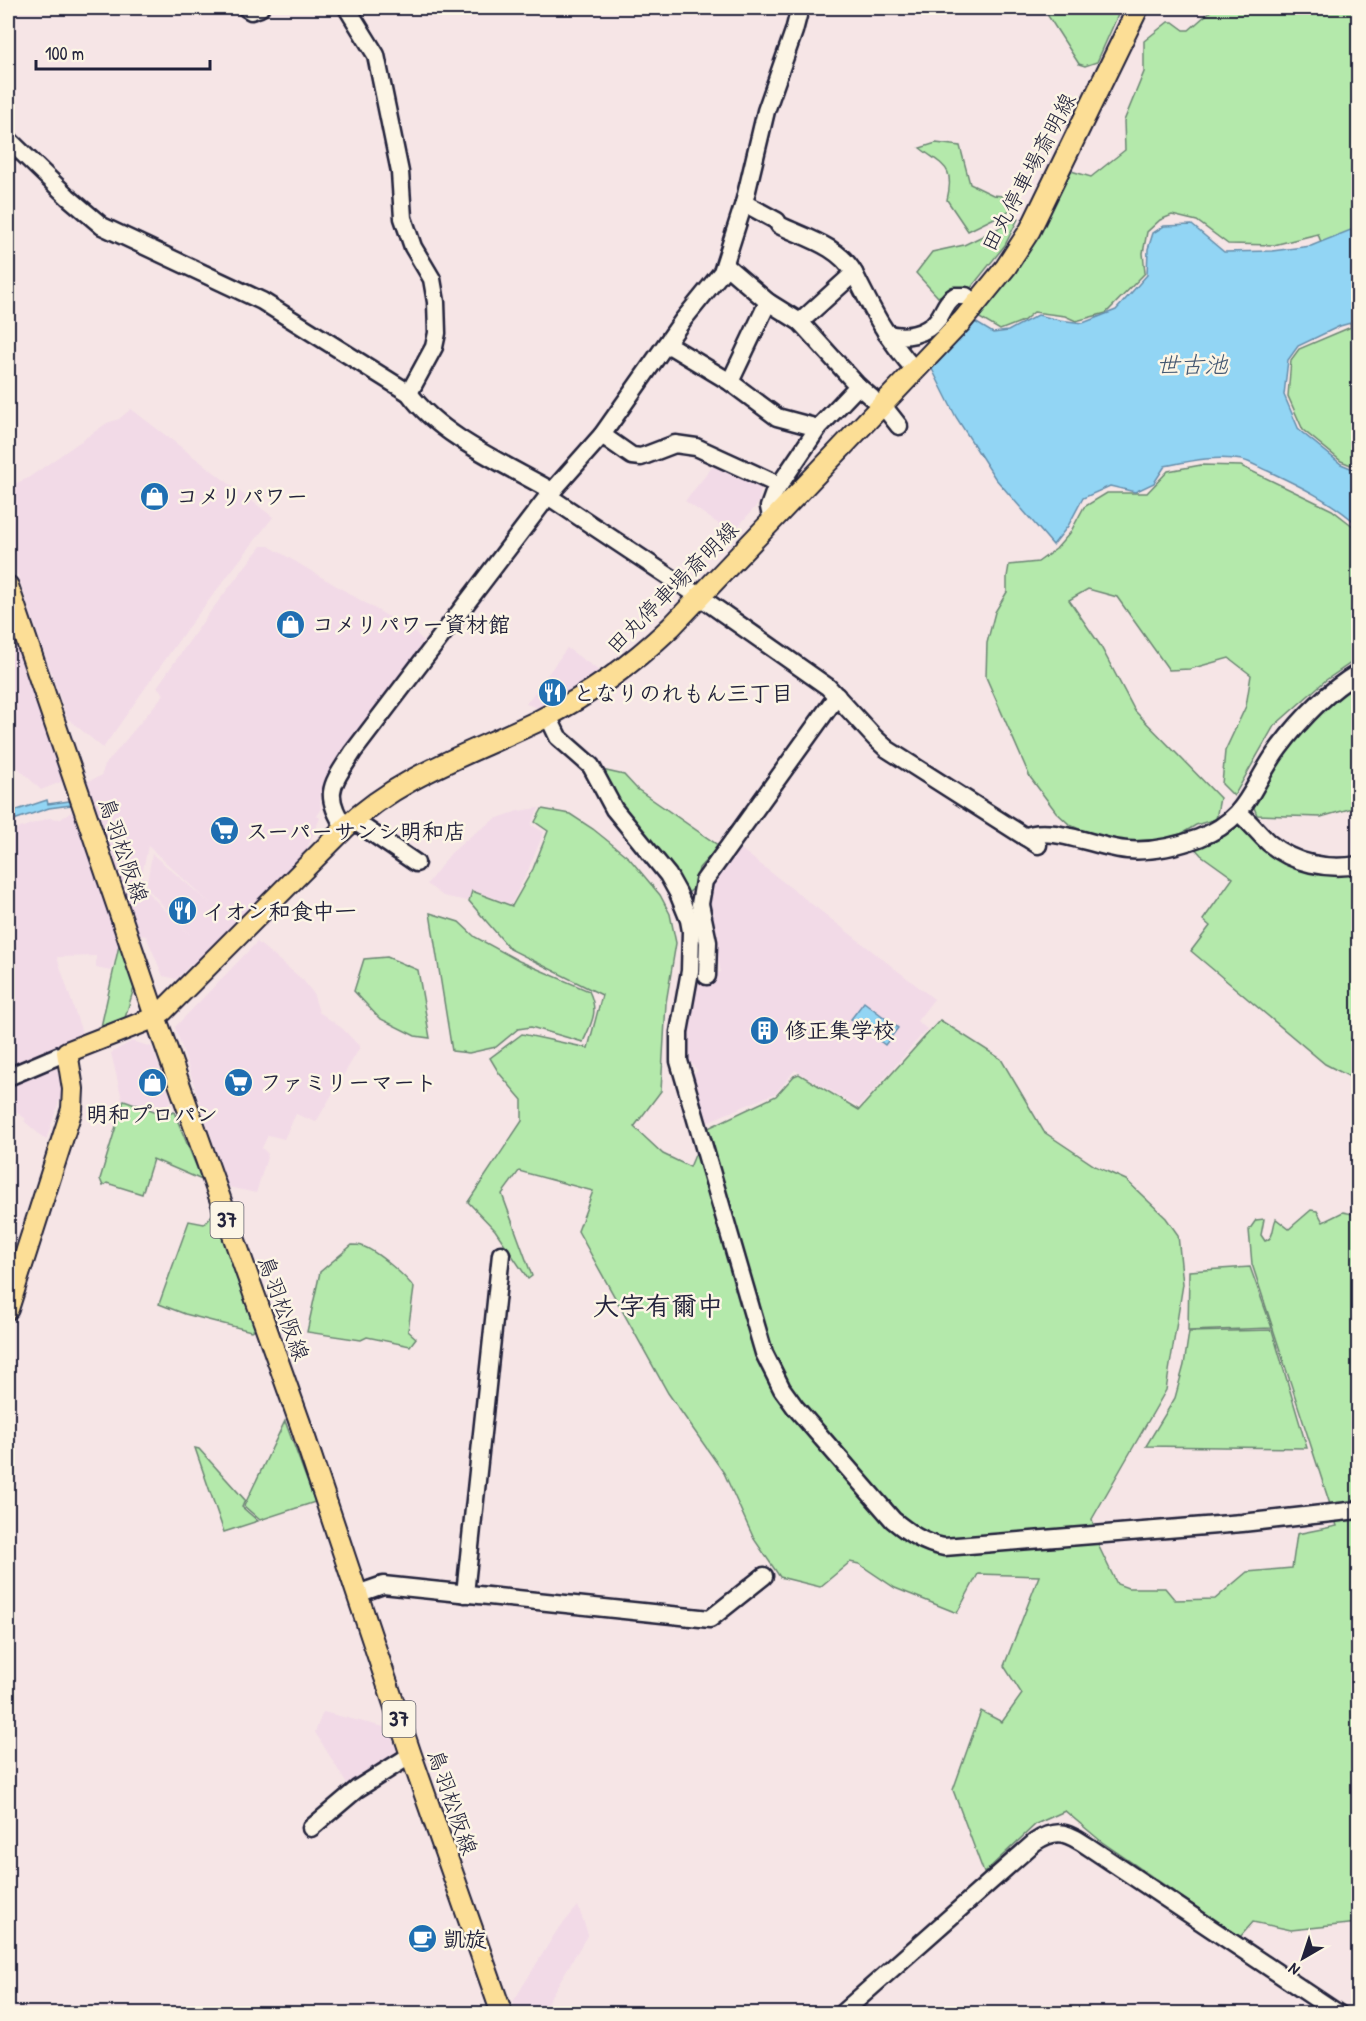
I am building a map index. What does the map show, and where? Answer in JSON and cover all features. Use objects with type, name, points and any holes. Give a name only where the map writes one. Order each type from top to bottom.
[{"type":"main road","name":"田丸停車場斎明線","points":[[67,1052],[155,1016],[191,984],[349,824],[412,779],[548,716],[590,693],[621,672],[671,627],[976,305],[1006,267],[1030,230],[1138,8]]},
{"type":"main road","name":"鳥羽松阪線","points":[[8,586],[155,1016],[300,1423],[411,1755],[502,2013]]},
{"type":"main road","points":[[8,1308],[72,1109],[73,1089],[67,1052]]},
{"type":"street","points":[[246,8],[251,10],[260,8]]},
{"type":"street","points":[[347,8],[371,45],[378,63],[400,172],[403,218],[413,247],[432,279],[436,302],[437,333],[434,348],[409,393]]},
{"type":"street","points":[[416,863],[349,824],[332,806],[331,795],[349,759],[550,493],[602,435],[725,265],[744,203],[766,111],[800,8]]},
{"type":"street","points":[[8,140],[102,226],[262,301],[409,393],[418,406],[435,422],[550,493],[828,687],[887,749],[1031,841],[1040,831],[1126,850],[1159,848],[1199,838],[1229,822],[1239,813],[1280,747],[1333,691],[1359,673]]},
{"type":"street","points":[[744,203],[777,221],[779,225],[840,254],[854,273],[878,322],[915,370]]},
{"type":"street","points":[[725,265],[768,302],[800,322],[858,386],[872,398]]},
{"type":"street","points":[[800,322],[854,273]]},
{"type":"street","points":[[886,333],[905,337],[931,326],[939,318],[948,301],[955,296],[966,296],[976,305]]},
{"type":"street","points":[[730,382],[768,302]]},
{"type":"street","points":[[667,344],[730,382],[777,417],[818,428]]},
{"type":"street","points":[[772,522],[769,507],[779,485],[818,428],[858,386]]},
{"type":"street","points":[[888,412],[899,426]]},
{"type":"street","points":[[602,435],[632,456],[640,457],[675,444],[696,447],[779,485]]},
{"type":"street","points":[[707,976],[708,942],[700,904],[704,881],[837,696]]},
{"type":"street","points":[[548,716],[558,737],[591,766],[614,809],[668,875],[689,920],[690,971],[679,1032],[679,1061],[754,1324],[771,1370],[795,1407],[893,1520],[910,1534],[928,1544],[944,1547],[1242,1523],[1359,1510]]},
{"type":"street","points":[[1239,813],[1281,853],[1294,859],[1340,868],[1359,865]]},
{"type":"street","points":[[8,1077],[67,1052]]},
{"type":"street","points":[[465,1594],[501,1254]]},
{"type":"street","points":[[357,1594],[383,1585],[710,1619],[764,1576]]},
{"type":"street","points":[[311,1828],[357,1789],[411,1755]]},
{"type":"street","points":[[842,2013],[1035,1842],[1058,1832],[1072,1836],[1339,2013]]},
{"type":"shaded area","points":[[131,409],[273,517],[186,630],[103,748],[67,718],[8,547],[8,487],[28,478]]},
{"type":"shaded area","points":[[722,455],[763,479],[758,504],[732,533],[685,501]]},
{"type":"shaded area","points":[[261,546],[269,546],[416,633],[428,646],[330,771],[320,797],[321,810],[317,816],[320,818],[307,849],[291,871],[193,967],[190,965],[177,979],[163,976],[146,936],[140,935],[138,931],[86,782],[101,776],[105,765],[164,694],[157,687],[207,616]],"holes":[[[148,846],[212,905],[152,854],[148,889],[190,935],[140,885]]]},
{"type":"shaded area","points":[[8,613],[68,779],[41,790],[8,758]]},
{"type":"shaded area","points":[[567,648],[598,670],[591,681],[545,710],[526,704]]},
{"type":"shaded area","points":[[539,808],[531,825],[544,832],[511,904],[472,890],[467,901],[443,896],[427,884],[451,853],[495,819],[518,811]]},
{"type":"shaded area","points":[[74,810],[120,940],[111,971],[96,968],[96,956],[57,957],[83,1036],[8,1068],[8,836],[14,830],[49,818],[61,819]]},
{"type":"shaded area","points":[[737,846],[934,999],[917,1021],[927,1029],[859,1107],[795,1070],[776,1093],[702,1124],[688,1076],[698,1071],[691,1063],[686,1064],[684,1032],[694,976],[721,972],[712,934],[706,889]]},
{"type":"shaded area","points":[[257,942],[303,980],[313,993],[319,1012],[343,1029],[360,1047],[316,1122],[296,1114],[284,1139],[268,1135],[262,1148],[268,1154],[256,1193],[228,1187],[175,1027]]},
{"type":"shaded area","points":[[132,1041],[152,1047],[171,1100],[164,1114],[122,1099],[111,1053]]},
{"type":"shaded area","points":[[57,1069],[61,1083],[61,1096],[46,1140],[24,1121],[26,1119],[8,1106],[8,1083],[38,1074],[40,1071]]},
{"type":"shaded area","points":[[323,1712],[388,1728],[399,1757],[350,1789],[315,1732]]},
{"type":"shaded area","points":[[578,1906],[588,1934],[541,2013],[517,2013],[513,2002],[556,1932]]},
{"type":"green space","points":[[1043,8],[1121,8],[1097,62],[1085,66],[1079,64]]},
{"type":"green space","points":[[1214,8],[1358,8],[1358,468],[1341,461],[1303,430],[1288,396],[1291,360],[1299,349],[1351,327],[1318,234],[1274,245],[1228,244],[1197,221],[1172,215],[1160,220],[1147,232],[1143,253],[1145,273],[1106,313],[1076,321],[1065,316],[1034,312],[1023,321],[1000,330],[978,317],[1039,227],[1071,171],[1091,177],[1125,150],[1124,121],[1144,72],[1144,41],[1168,22],[1189,30]]},
{"type":"green space","points":[[936,143],[960,146],[970,184],[993,195],[1013,197],[1021,205],[968,231],[947,200],[950,180],[946,168],[920,148]]},
{"type":"green space","points":[[1018,219],[1005,245],[970,289],[953,289],[938,297],[916,273],[932,252],[964,245]]},
{"type":"green space","points":[[1201,465],[1241,466],[1332,510],[1358,530],[1358,658],[1326,680],[1274,726],[1234,796],[1222,784],[1225,751],[1246,706],[1251,675],[1229,658],[1190,669],[1169,670],[1117,597],[1088,589],[1069,600],[1100,645],[1135,711],[1220,798],[1216,819],[1196,825],[1181,834],[1159,840],[1116,841],[1070,825],[1056,812],[1030,777],[986,677],[987,643],[995,612],[1007,592],[1009,565],[1038,562],[1056,549],[1070,533],[1084,507],[1107,493],[1147,493],[1168,471]]},
{"type":"green space","points":[[1358,663],[1358,811],[1356,807],[1321,817],[1257,815],[1251,800],[1321,691]]},
{"type":"green space","points":[[602,770],[624,775],[637,789],[719,846],[699,868],[695,887],[686,895],[619,807]]},
{"type":"green space","points":[[542,809],[570,814],[629,858],[660,895],[670,914],[676,943],[666,1003],[661,1091],[634,1127],[663,1154],[690,1167],[706,1129],[776,1096],[794,1076],[799,1074],[859,1110],[940,1020],[1001,1059],[1044,1132],[1095,1166],[1126,1180],[1166,1218],[1178,1235],[1183,1284],[1166,1390],[1092,1519],[1100,1549],[1117,1584],[1128,1588],[1165,1588],[1175,1600],[1215,1599],[1247,1572],[1292,1568],[1297,1534],[1337,1526],[1252,1264],[1249,1230],[1256,1220],[1264,1219],[1261,1235],[1265,1241],[1272,1235],[1276,1219],[1289,1229],[1311,1210],[1317,1211],[1323,1222],[1343,1212],[1358,1215],[1358,1923],[1291,1930],[1253,1922],[1240,1937],[1102,1842],[1065,1811],[1036,1824],[984,1873],[953,1790],[981,1711],[1002,1722],[1022,1694],[1004,1666],[1039,1576],[978,1574],[957,1613],[895,1588],[859,1564],[850,1562],[820,1587],[780,1577],[754,1539],[724,1473],[668,1393],[578,1231],[593,1191],[519,1171],[502,1194],[532,1276],[528,1279],[495,1230],[468,1202],[522,1121],[522,1100],[499,1073],[490,1058],[522,1034],[588,1048],[602,995],[510,949],[469,901],[472,891],[512,906],[533,869],[548,831],[535,822]]},
{"type":"green space","points":[[1243,824],[1315,870],[1358,874],[1358,1081],[1325,1064],[1191,951],[1210,926],[1203,920],[1233,878],[1201,855],[1193,846]]},
{"type":"green space","points":[[430,913],[459,922],[475,937],[519,961],[589,991],[594,1011],[583,1042],[531,1027],[518,1029],[496,1047],[469,1053],[452,1051]]},
{"type":"green space","points":[[120,941],[134,988],[125,1018],[101,1027]]},
{"type":"green space","points":[[387,957],[418,970],[430,1038],[415,1036],[379,1018],[354,991],[364,959]]},
{"type":"green space","points":[[124,1100],[165,1115],[174,1112],[202,1180],[153,1159],[142,1194],[107,1183],[103,1186],[100,1179]]},
{"type":"green space","points":[[214,1213],[256,1329],[251,1331],[185,1314],[159,1304],[189,1221],[204,1224]]},
{"type":"green space","points":[[352,1245],[362,1246],[382,1258],[414,1288],[408,1331],[416,1338],[410,1346],[367,1337],[361,1340],[307,1332],[320,1272]]},
{"type":"green space","points":[[1250,1267],[1272,1328],[1188,1331],[1189,1271]]},
{"type":"green space","points":[[1272,1330],[1307,1448],[1146,1446],[1175,1398],[1184,1365],[1189,1332]]},
{"type":"green space","points":[[285,1421],[315,1502],[260,1520],[244,1506]]},
{"type":"green space","points":[[195,1448],[199,1449],[245,1500],[242,1507],[258,1521],[224,1532]]},
{"type":"water","name":"世古池","points":[[1192,225],[1224,252],[1272,251],[1311,246],[1358,227],[1358,321],[1340,326],[1298,346],[1288,360],[1284,395],[1299,430],[1341,464],[1358,471],[1358,525],[1337,509],[1292,482],[1242,460],[1213,458],[1165,466],[1154,483],[1135,492],[1110,486],[1083,498],[1068,526],[1053,545],[995,478],[956,417],[931,367],[975,322],[993,333],[1008,331],[1038,315],[1083,323],[1116,310],[1147,275],[1148,249],[1153,233],[1164,226]]},
{"type":"water","points":[[71,798],[73,803],[71,805],[49,808],[8,822],[8,813],[47,800],[48,804],[69,801]]},
{"type":"water","points":[[864,1002],[898,1028],[885,1045],[851,1019]]},
{"type":"place","name":"コメリパワー","points":[[155,496]]},
{"type":"place","name":"コメリパワー資材館","points":[[291,624]]},
{"type":"place","name":"となりのれもん三丁目","points":[[552,693]]},
{"type":"place","name":"スーパーサンシ明和店","points":[[225,831]]},
{"type":"place","name":"イオン和食中一","points":[[182,911]]},
{"type":"place","name":"修正集学校","points":[[764,1030]]},
{"type":"place","name":"明和プロパン","points":[[152,1082]]},
{"type":"place","name":"ファミリーマート","points":[[239,1082]]},
{"type":"place","name":"凱旋","points":[[422,1939]]},
{"type":"district","name":"大字有爾中","points":[[658,1306]]}]
